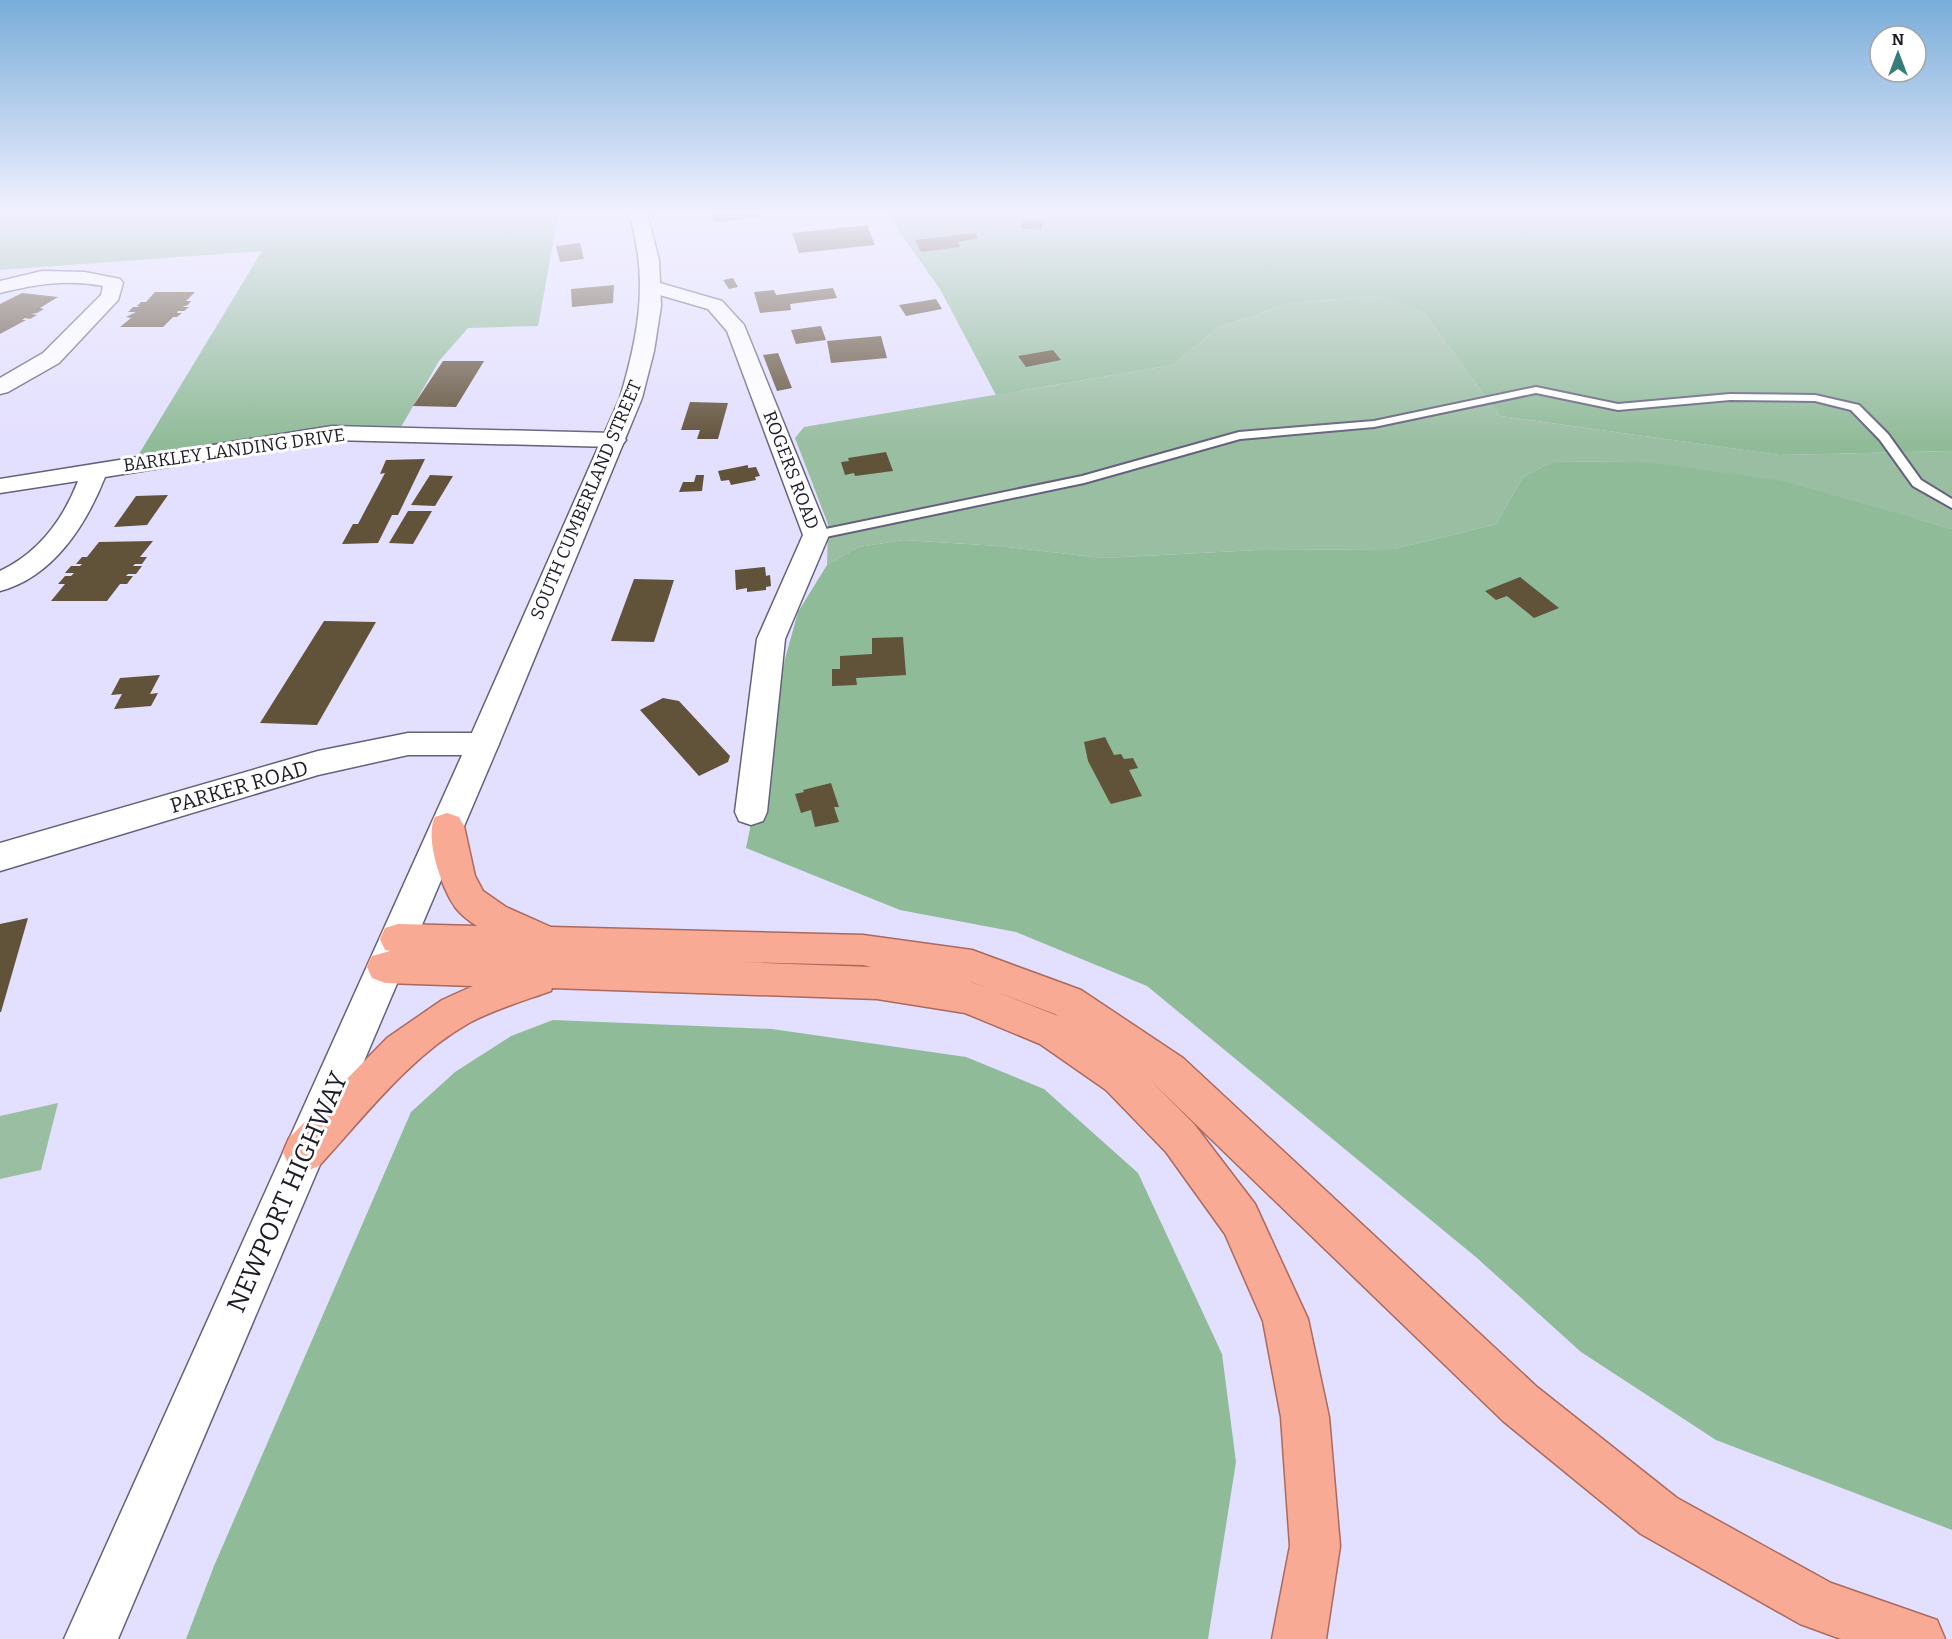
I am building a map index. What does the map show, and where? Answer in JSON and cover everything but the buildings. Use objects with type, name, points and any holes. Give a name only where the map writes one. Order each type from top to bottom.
[{"type":"highway","points":[[447,826],[457,874],[470,901],[560,958]]},
{"type":"highway","points":[[304,1152],[401,1050],[455,1012],[500,991],[560,958],[863,950],[972,966],[1068,1002],[1169,1071],[1520,1404],[1659,1516],[1819,1605],[1918,1639]]},
{"type":"highway","points":[[391,953],[560,958],[877,983],[967,997],[1054,1032],[1120,1077],[1180,1138],[1240,1219],[1285,1319],[1305,1417],[1315,1546],[1299,1639]]},
{"type":"street","points":[[0,387],[51,358],[111,296],[112,289]]},
{"type":"street","name":"SOUTH CUMBERLAND STREET","points":[[483,744],[632,398],[639,371],[653,289]]},
{"type":"street","name":"ROGERS ROAD","points":[[661,289],[714,305],[736,329],[816,535],[771,639],[751,812]]},
{"type":"street","name":"BARKLEY LANDING DRIVE","points":[[0,486],[332,433],[614,440]]},
{"type":"street","points":[[0,582],[13,577],[50,549],[74,521],[95,470]]},
{"type":"street","name":"PARKER ROAD","points":[[0,857],[318,763],[408,744],[483,744]]},
{"type":"street","name":"NEWPORT HIGHWAY","points":[[91,1639],[483,744]]},
{"type":"lane","points":[[816,535],[1084,479],[1239,436],[1374,424],[1536,390],[1618,407],[1730,397],[1815,398],[1855,407],[1884,437],[1917,483],[1952,504]]},
{"type":"green space","points":[[239,289],[545,289],[538,326],[468,328],[439,361],[397,434],[332,433],[133,464]]},
{"type":"green space","points":[[940,289],[1952,289],[1952,451],[1780,455],[1500,416],[1424,313],[1378,296],[1290,303],[1217,328],[1173,365],[996,395]]},
{"type":"green space","points":[[1379,296],[1424,313],[1500,416],[1780,455],[1952,451],[1952,529],[1920,520],[1638,461],[1552,462],[1523,477],[1496,524],[1394,549],[1258,550],[1103,558],[998,546],[904,540],[858,547],[827,565],[828,524],[795,438],[804,427],[1173,365],[1217,328],[1290,303]]},
{"type":"green space","points":[[1638,461],[1783,481],[1952,529],[1952,1530],[1716,1440],[1581,1352],[1477,1258],[1147,986],[1016,932],[900,910],[746,848],[785,659],[798,612],[827,565],[858,547],[904,540],[998,546],[1103,558],[1258,550],[1394,549],[1496,524],[1523,477],[1552,462]]},
{"type":"green space","points":[[553,1020],[772,1029],[966,1057],[1044,1089],[1138,1173],[1222,1354],[1236,1462],[1208,1639],[186,1639],[214,1566],[411,1112],[455,1072],[511,1036]]},
{"type":"green space","points":[[58,1103],[41,1170],[0,1179],[0,1116]]}]
